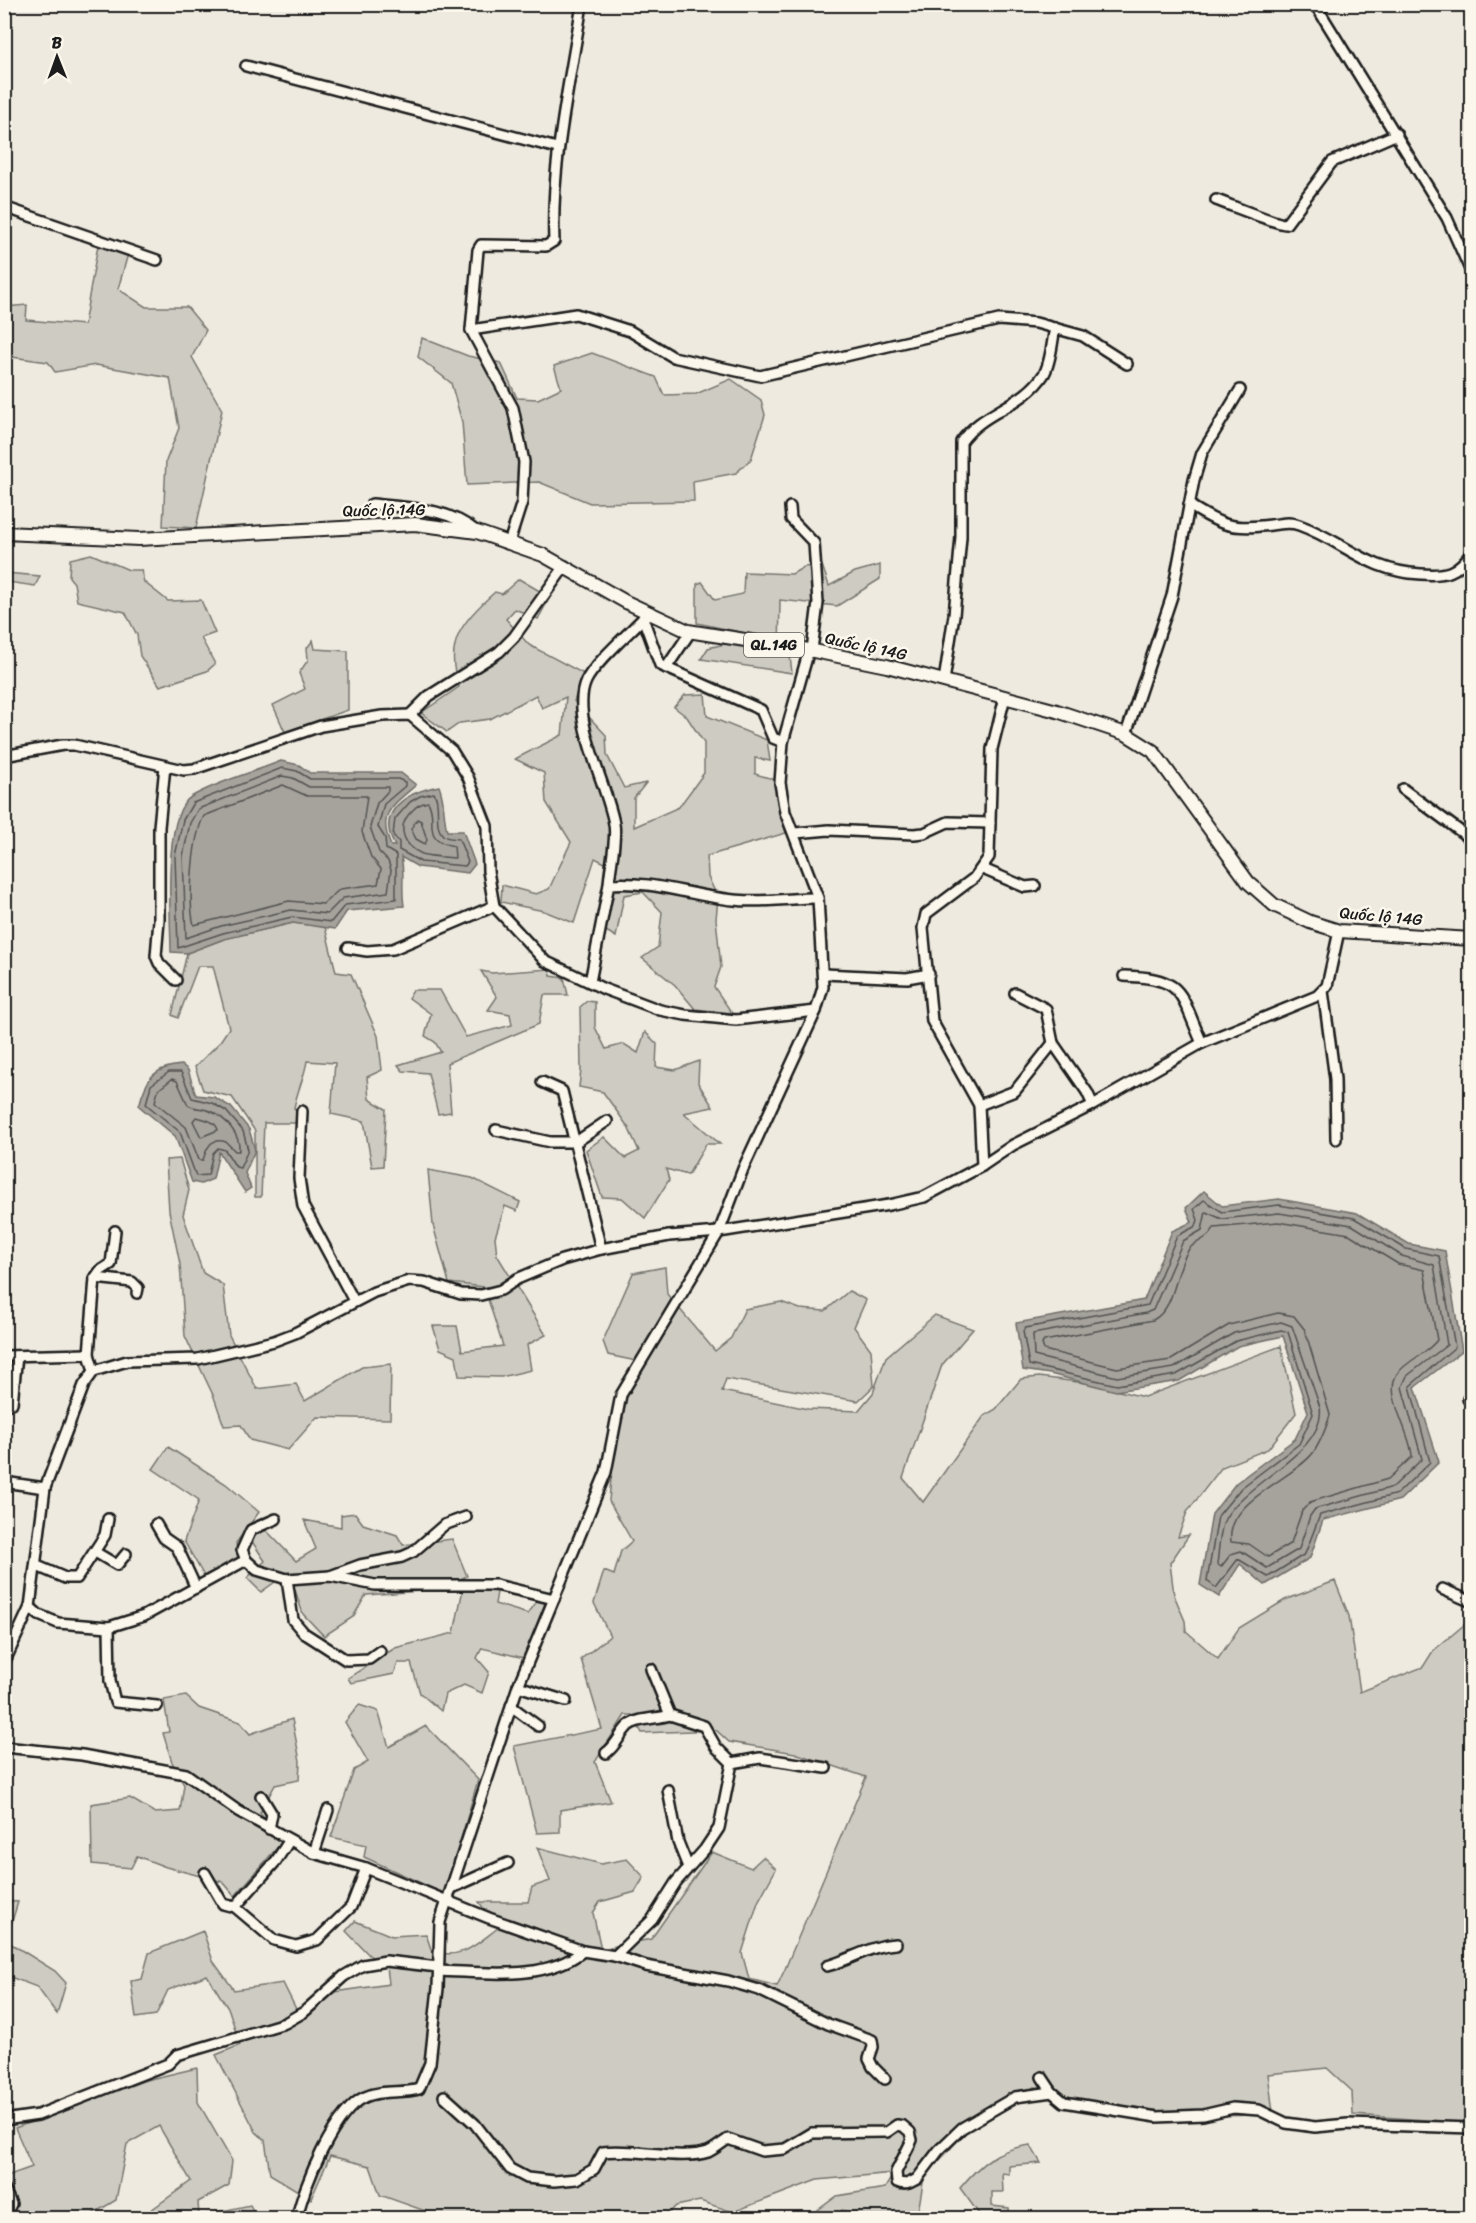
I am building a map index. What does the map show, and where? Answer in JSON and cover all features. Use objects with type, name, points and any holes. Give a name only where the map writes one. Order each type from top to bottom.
[{"type":"main road","name":"Quốc lộ 14G","points":[[4,533],[138,539],[415,524],[477,532],[565,566],[646,615],[691,631],[810,650],[944,681],[1126,734],[1153,752],[1248,882],[1274,905],[1291,914],[1339,931],[1472,939]]},
{"type":"street","points":[[509,543],[522,502],[524,462],[513,408],[471,330],[478,250],[481,245],[546,246],[554,241],[557,148],[569,90],[582,4]]},
{"type":"street","points":[[1315,4],[1447,218],[1472,274]]},
{"type":"street","points":[[246,66],[557,148]]},
{"type":"street","points":[[1216,200],[1257,213],[1280,225],[1286,224],[1332,162],[1397,134]]},
{"type":"street","points":[[4,207],[157,260]]},
{"type":"street","points":[[471,330],[576,314],[630,331],[673,357],[760,376],[999,320],[1036,323],[1083,336],[1127,364]]},
{"type":"street","points":[[944,681],[954,615],[961,537],[961,442],[978,424],[1017,402],[1044,373],[1055,328]]},
{"type":"street","points":[[1126,734],[1172,596],[1189,505],[1202,453],[1239,390]]},
{"type":"street","points":[[372,504],[444,513],[462,520],[477,532]]},
{"type":"street","points":[[1189,505],[1224,525],[1290,523],[1299,525],[1360,558],[1389,570],[1404,573],[1450,574],[1472,552]]},
{"type":"street","points":[[297,2218],[301,2199],[347,2110],[365,2097],[419,2089],[430,2063],[440,1922],[518,1686],[606,1472],[621,1395],[718,1232],[743,1169],[816,1011],[824,974],[818,898],[795,833],[785,812],[780,783],[783,742],[810,650],[818,603],[814,543],[791,519],[790,507]]},
{"type":"street","points":[[410,715],[429,696],[499,652],[514,637],[565,566]]},
{"type":"street","points":[[646,615],[660,665],[761,710],[773,738],[783,742]]},
{"type":"street","points":[[590,982],[609,884],[615,827],[589,739],[582,708],[582,690],[594,671],[646,615]]},
{"type":"street","points":[[666,668],[691,631]]},
{"type":"street","points":[[982,1166],[979,1105],[932,1021],[923,928],[926,914],[957,893],[983,869],[989,857],[992,749],[1005,697]]},
{"type":"street","points":[[4,756],[63,745],[165,766],[194,769],[321,726],[382,716],[410,715],[452,751],[468,777],[486,826],[488,871],[494,906],[546,961],[590,982],[660,1010],[686,1015],[736,1020],[816,1011]]},
{"type":"street","points":[[165,766],[159,828],[159,920],[156,956],[159,963],[176,980]]},
{"type":"street","points":[[1403,789],[1472,840]]},
{"type":"street","points":[[795,833],[829,830],[914,834],[924,833],[948,822],[990,823]]},
{"type":"street","points":[[983,869],[1025,887],[1035,886]]},
{"type":"street","points":[[609,884],[633,883],[670,887],[731,900],[818,898]]},
{"type":"street","points":[[348,948],[367,951],[393,949],[494,906]]},
{"type":"street","points":[[4,1663],[30,1607],[37,1566],[45,1488],[84,1385],[94,1371],[127,1361],[198,1359],[254,1347],[295,1333],[374,1292],[409,1281],[424,1282],[461,1294],[481,1295],[501,1290],[562,1260],[601,1249],[669,1236],[718,1232],[889,1205],[924,1197],[982,1166],[1013,1145],[1093,1105],[1202,1043],[1323,991],[1328,986],[1339,931]]},
{"type":"street","points":[[824,974],[907,978],[929,974]]},
{"type":"street","points":[[1124,976],[1159,978],[1173,986],[1202,1043]]},
{"type":"street","points":[[1323,991],[1335,1079],[1336,1139]]},
{"type":"street","points":[[1015,993],[1046,1009],[1053,1043],[1087,1092],[1093,1105]]},
{"type":"street","points":[[979,1105],[1015,1091],[1053,1043]]},
{"type":"street","points":[[542,1082],[562,1091],[601,1249]]},
{"type":"street","points":[[302,1111],[299,1178],[303,1206],[354,1301]]},
{"type":"street","points":[[496,1130],[550,1142],[576,1142],[607,1121]]},
{"type":"street","points":[[94,1371],[89,1354],[95,1278],[100,1271],[111,1264],[115,1231]]},
{"type":"street","points":[[95,1278],[132,1282],[138,1288],[137,1293]]},
{"type":"street","points":[[4,1356],[89,1354]]},
{"type":"street","points":[[4,1406],[12,1402],[15,1393],[17,1356]]},
{"type":"street","points":[[4,1482],[45,1488]]},
{"type":"street","points":[[330,1576],[360,1565],[402,1557],[413,1552],[444,1525],[466,1517]]},
{"type":"street","points":[[37,1566],[65,1578],[77,1578],[105,1535],[108,1519]]},
{"type":"street","points":[[276,1519],[251,1530],[242,1550],[246,1560],[263,1573],[287,1579],[330,1576],[375,1585],[496,1585],[554,1599]]},
{"type":"street","points":[[156,1524],[164,1538],[177,1547],[196,1588]]},
{"type":"street","points":[[95,1552],[117,1565],[126,1554]]},
{"type":"street","points":[[30,1607],[39,1615],[58,1623],[109,1627],[144,1616],[246,1560]]},
{"type":"street","points":[[287,1579],[293,1620],[304,1633],[346,1660],[369,1659],[380,1651]]},
{"type":"street","points":[[1442,1589],[1472,1602]]},
{"type":"street","points":[[109,1627],[110,1681],[115,1702],[157,1706]]},
{"type":"street","points":[[651,1669],[670,1716]]},
{"type":"street","points":[[518,1686],[566,1701]]},
{"type":"street","points":[[511,1706],[538,1726]]},
{"type":"street","points":[[606,1753],[614,1748],[628,1725],[639,1720],[654,1720],[670,1716],[704,1726],[716,1747],[732,1762]]},
{"type":"street","points":[[4,1747],[82,1755],[186,1774],[269,1829],[314,1853],[366,1868],[448,1902],[583,1951],[615,1956],[646,1966],[728,1981],[759,1990],[828,2024],[872,2040],[873,2048],[869,2059],[873,2067],[885,2079]]},
{"type":"street","points":[[732,1762],[760,1758],[826,1768]]},
{"type":"street","points":[[615,1956],[652,1920],[688,1867],[719,1828],[732,1762]]},
{"type":"street","points":[[668,1790],[678,1842],[688,1867]]},
{"type":"street","points":[[261,1796],[272,1814],[269,1829]]},
{"type":"street","points":[[314,1853],[328,1810]]},
{"type":"street","points":[[235,1906],[276,1862],[289,1841]]},
{"type":"street","points":[[452,1888],[508,1863]]},
{"type":"street","points":[[205,1873],[223,1904],[235,1906],[273,1940],[296,1946],[317,1940],[351,1907],[366,1868]]},
{"type":"street","points":[[827,1966],[865,1953],[877,1945],[896,1944]]},
{"type":"street","points":[[4,2120],[38,2115],[168,2064],[177,2055],[285,2023],[304,2012],[344,1976],[363,1965],[386,1961],[438,1969],[531,1972],[576,1956],[583,1951]]},
{"type":"street","points":[[1042,2077],[1052,2092],[1064,2102],[1157,2117],[1203,2115],[1233,2108],[1259,2110],[1286,2123],[1315,2127],[1348,2124],[1472,2128]]},
{"type":"street","points":[[444,2096],[475,2124],[510,2169],[527,2178],[554,2181],[577,2178],[594,2169],[603,2152],[695,2154],[709,2152],[728,2139],[762,2151],[784,2149],[812,2133],[886,2132],[897,2125],[903,2126],[909,2132],[912,2140],[896,2172],[897,2182],[909,2184],[917,2179],[953,2135],[977,2119],[1015,2097],[1052,2092]]},
{"type":"street","points":[[4,2189],[11,2204],[4,2217]]},
{"type":"shaded area","points":[[98,245],[128,254],[118,289],[146,307],[187,307],[206,330],[192,357],[222,410],[196,528],[163,526],[166,461],[179,428],[170,378],[96,365],[55,372],[48,362],[5,356],[5,307],[27,305],[26,320],[84,325]]},
{"type":"shaded area","points":[[422,338],[468,356],[501,363],[517,398],[538,399],[561,388],[554,366],[592,353],[656,377],[664,395],[696,394],[731,379],[761,400],[765,415],[751,459],[736,473],[693,481],[694,501],[590,503],[539,482],[467,485],[462,422],[451,383],[418,357]]},
{"type":"shaded area","points":[[91,554],[129,570],[141,570],[144,582],[168,601],[201,600],[215,633],[201,638],[215,664],[207,671],[160,686],[140,656],[137,635],[125,612],[77,601],[74,583],[69,577],[70,559]]},
{"type":"shaded area","points":[[822,565],[829,586],[855,572],[880,565],[880,579],[837,606],[780,600],[779,653],[790,656],[792,673],[701,659],[708,648],[759,636],[697,623],[697,584],[702,582],[715,600],[743,594],[744,572],[792,574],[804,567]]},
{"type":"shaded area","points":[[5,573],[40,576],[35,586],[8,582],[5,615]]},
{"type":"shaded area","points":[[519,579],[550,597],[538,619],[515,609],[506,619],[529,645],[584,674],[574,701],[606,735],[607,755],[624,788],[646,783],[634,798],[634,827],[679,807],[704,773],[704,743],[687,717],[674,707],[685,695],[705,694],[707,716],[767,740],[770,761],[755,758],[755,774],[773,779],[786,833],[707,856],[708,877],[718,898],[716,919],[721,967],[714,987],[732,1013],[695,1009],[675,985],[642,958],[658,947],[662,912],[643,892],[624,895],[616,937],[603,929],[613,867],[595,858],[574,923],[544,911],[501,902],[502,885],[536,894],[549,889],[571,842],[546,802],[544,773],[515,759],[562,735],[566,697],[542,708],[536,695],[490,719],[460,723],[447,732],[421,713],[459,687],[453,658],[455,645],[465,623],[495,592],[502,594]]},
{"type":"shaded area","points":[[313,640],[315,649],[348,651],[348,710],[285,732],[273,705],[305,689],[299,673],[308,660],[307,648]]},
{"type":"shaded area","points":[[293,923],[325,927],[336,972],[351,974],[378,1036],[382,1070],[367,1077],[369,1099],[386,1109],[383,1166],[372,1167],[364,1121],[331,1114],[335,1063],[307,1061],[294,1108],[309,1123],[264,1123],[261,1197],[255,1197],[255,1131],[232,1097],[203,1090],[195,1067],[219,1043],[229,1028],[213,966],[198,966],[178,1018],[172,1015],[187,953],[224,939]]},
{"type":"shaded area","points":[[550,969],[551,976],[564,978],[568,995],[544,995],[539,1024],[447,1063],[451,1112],[438,1114],[428,1073],[403,1071],[398,1065],[441,1052],[435,1042],[425,1036],[431,1014],[409,998],[413,990],[440,990],[466,1037],[512,1025],[510,1014],[488,1010],[497,997],[481,971],[492,973]]},
{"type":"shaded area","points":[[587,1001],[595,1002],[595,1027],[606,1049],[624,1044],[638,1053],[645,1032],[657,1044],[656,1067],[675,1070],[699,1061],[698,1083],[713,1107],[684,1113],[720,1144],[706,1144],[688,1175],[666,1169],[669,1180],[645,1218],[622,1198],[602,1197],[586,1150],[604,1137],[625,1158],[639,1151],[628,1127],[603,1092],[579,1087],[580,1007]]},
{"type":"shaded area","points":[[180,1159],[189,1190],[183,1215],[203,1273],[223,1285],[229,1335],[257,1389],[296,1384],[305,1401],[362,1367],[391,1364],[390,1419],[317,1417],[288,1450],[250,1440],[241,1425],[224,1426],[214,1397],[185,1336],[180,1264],[169,1211],[166,1160]]},
{"type":"shaded area","points":[[428,1170],[472,1178],[520,1202],[517,1211],[505,1206],[495,1237],[497,1255],[546,1335],[527,1345],[531,1370],[501,1377],[459,1376],[456,1356],[440,1349],[433,1326],[457,1326],[462,1351],[503,1346],[484,1287],[449,1283],[433,1225]]},
{"type":"shaded area","points":[[665,1267],[667,1294],[715,1351],[731,1338],[745,1309],[781,1302],[800,1309],[825,1311],[849,1291],[866,1300],[854,1327],[871,1350],[874,1386],[858,1401],[726,1379],[722,1391],[808,1409],[858,1411],[873,1393],[886,1357],[935,1315],[973,1329],[942,1365],[903,1478],[923,1502],[984,1416],[996,1409],[1021,1379],[1039,1377],[1085,1383],[1144,1397],[1281,1346],[1296,1413],[1268,1449],[1222,1467],[1187,1512],[1178,1537],[1189,1535],[1170,1563],[1174,1595],[1185,1621],[1186,1631],[1218,1659],[1239,1628],[1285,1600],[1335,1581],[1349,1616],[1360,1692],[1423,1667],[1433,1651],[1471,1619],[1471,2123],[1353,2115],[1352,2091],[1327,2068],[1268,2074],[1273,2112],[1250,2115],[1201,2115],[1150,2110],[1078,2099],[1045,2088],[1034,2087],[965,2133],[924,2177],[917,2218],[866,2218],[864,2215],[842,2210],[838,2218],[807,2218],[837,2196],[885,2188],[894,2173],[817,2180],[733,2212],[700,2201],[676,2206],[664,2218],[445,2218],[380,2195],[370,2166],[330,2156],[311,2199],[270,2174],[265,2140],[256,2132],[216,2055],[240,2045],[229,2010],[207,1975],[168,1990],[156,2015],[136,2018],[131,1981],[142,1979],[149,1953],[203,1931],[213,1961],[234,1990],[283,1983],[301,2019],[335,1992],[389,1984],[387,1967],[369,1955],[346,1931],[355,1921],[392,1936],[426,1934],[432,1952],[452,1954],[461,1952],[498,1928],[479,1902],[528,1902],[532,1887],[550,1881],[537,1847],[601,1864],[627,1859],[644,1877],[635,1892],[600,1902],[593,1913],[601,1949],[651,1939],[712,1852],[751,1868],[763,1857],[776,1869],[758,1902],[742,1953],[749,1979],[777,1986],[785,1969],[866,1777],[795,1753],[729,1742],[716,1730],[642,1733],[632,1715],[625,1715],[595,1762],[611,1802],[560,1810],[560,1832],[537,1833],[514,1746],[602,1729],[581,1659],[610,1636],[594,1603],[604,1571],[614,1575],[621,1551],[632,1541],[609,1501],[617,1410],[646,1363],[608,1355],[603,1341],[633,1273]]},
{"type":"shaded area","points":[[168,1447],[226,1484],[259,1512],[236,1543],[238,1559],[204,1576],[184,1541],[199,1500],[153,1469]]},
{"type":"shaded area","points":[[355,1513],[363,1524],[397,1535],[403,1545],[452,1539],[467,1576],[435,1590],[366,1595],[353,1617],[324,1636],[303,1614],[289,1572],[261,1592],[247,1578],[265,1561],[251,1540],[264,1528],[296,1561],[316,1549],[304,1520],[341,1527],[341,1515]]},
{"type":"shaded area","points":[[463,1589],[497,1592],[495,1604],[528,1614],[543,1592],[549,1593],[524,1658],[482,1648],[477,1658],[489,1672],[482,1693],[464,1685],[445,1694],[441,1711],[420,1693],[411,1663],[398,1663],[394,1674],[351,1683],[348,1678],[395,1648],[454,1633]]},
{"type":"shaded area","points":[[186,1696],[199,1708],[240,1722],[250,1734],[292,1719],[300,1761],[299,1780],[275,1785],[260,1813],[282,1842],[235,1896],[223,1882],[166,1867],[137,1856],[131,1868],[92,1864],[91,1804],[130,1798],[155,1813],[180,1811],[184,1785],[172,1762],[163,1733],[169,1732],[164,1700]]},
{"type":"shaded area","points":[[359,1705],[378,1711],[389,1747],[426,1726],[478,1780],[445,1894],[364,1857],[366,1845],[331,1837],[354,1770],[368,1762],[345,1722]]},
{"type":"shaded area","points":[[4,1901],[18,1902],[10,1928],[5,1930]]},
{"type":"shaded area","points":[[5,1940],[55,1971],[66,1983],[57,2014],[37,1987],[5,1975]]},
{"type":"shaded area","points":[[197,2068],[198,2102],[232,2161],[229,2185],[198,2202],[199,2216],[250,2205],[257,2218],[140,2218],[191,2181],[159,2126],[127,2144],[116,2200],[86,2218],[5,2218],[4,2177],[32,2167],[15,2128],[146,2080]]},
{"type":"shaded area","points":[[1030,2145],[1041,2163],[1009,2166],[1009,2174],[1002,2173],[1003,2192],[992,2192],[992,2206],[1009,2208],[1010,2218],[982,2218],[960,2188],[975,2171],[998,2154]]},
{"type":"water","points":[[281,761],[299,765],[310,773],[401,773],[416,785],[394,805],[386,818],[387,835],[391,846],[395,846],[390,834],[389,823],[398,805],[416,793],[439,786],[447,831],[463,831],[475,864],[468,873],[418,867],[401,857],[404,906],[347,911],[335,929],[293,923],[224,939],[187,953],[171,952],[170,869],[176,824],[182,807],[191,797],[201,791]]},
{"type":"water","points":[[182,1065],[188,1070],[196,1095],[214,1097],[231,1107],[249,1129],[255,1150],[245,1173],[251,1188],[245,1192],[219,1152],[213,1179],[201,1184],[192,1182],[175,1136],[139,1106],[152,1076],[164,1068]]},
{"type":"water","points":[[1204,1191],[1222,1206],[1279,1199],[1357,1213],[1409,1244],[1445,1251],[1462,1351],[1415,1387],[1439,1462],[1400,1500],[1323,1520],[1310,1558],[1265,1585],[1240,1564],[1219,1597],[1200,1585],[1212,1514],[1236,1483],[1295,1439],[1308,1412],[1283,1336],[1238,1346],[1179,1381],[1116,1391],[1050,1374],[1023,1370],[1016,1323],[1144,1300],[1172,1231],[1192,1222],[1186,1208]]}]
